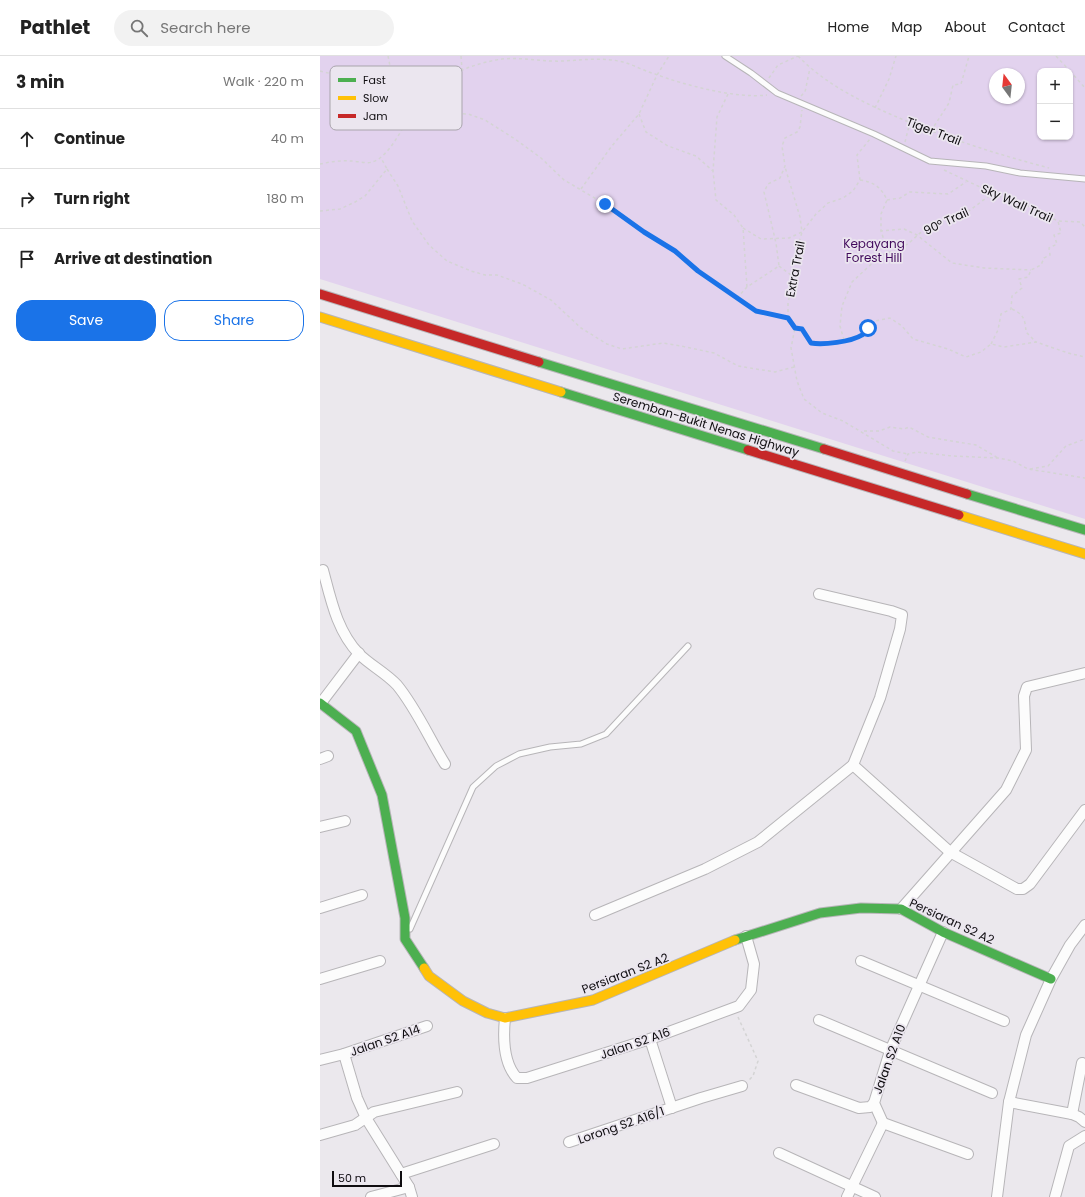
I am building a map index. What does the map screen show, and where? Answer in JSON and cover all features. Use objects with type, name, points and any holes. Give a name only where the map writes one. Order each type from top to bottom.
[{"type":"main road","name":"Seremban-Bukit Nenas Highway","points":[[320,294],[1085,530]]},
{"type":"main road","name":"Seremban-Bukit Nenas Highway","points":[[320,317],[1085,554]]},
{"type":"main road","points":[[321,703],[356,730],[382,795],[405,918],[405,939]]},
{"type":"main road","name":"Persiaran S2 A2","points":[[405,939],[429,976],[463,1001],[487,1014],[505,1018],[594,1000],[746,936],[820,913],[861,908],[901,909],[943,932],[1051,979]]},
{"type":"street","points":[[323,570],[338,622],[359,653],[395,684],[405,696],[445,764]]},
{"type":"street","points":[[595,915],[705,868],[758,842],[853,765],[880,698],[900,629],[902,615],[892,611],[819,594]]},
{"type":"street","points":[[321,703],[359,653]]},
{"type":"street","points":[[901,909],[1006,790],[1026,750],[1024,696],[1027,687],[1085,673]]},
{"type":"street","points":[[853,765],[950,852],[1017,889],[1023,890],[1030,884],[1085,810]]},
{"type":"street","points":[[320,827],[345,821]]},
{"type":"street","points":[[320,908],[362,895]]},
{"type":"street","points":[[997,1197],[1009,1102],[1026,1035],[1051,979],[1070,945],[1085,925]]},
{"type":"street","name":"Jalan S2 A10","points":[[883,1123],[874,1103],[890,1051],[943,932]]},
{"type":"street","name":"Jalan S2 A16","points":[[505,1018],[503,1037],[511,1071],[517,1078],[527,1078],[650,1039],[739,1006],[751,990],[754,964],[746,936]]},
{"type":"street","points":[[320,979],[380,961]]},
{"type":"street","points":[[861,961],[1004,1021]]},
{"type":"street","points":[[819,1020],[992,1093]]},
{"type":"street","name":"Jalan S2 A14","points":[[320,1060],[344,1054],[427,1026]]},
{"type":"street","points":[[650,1039],[672,1108]]},
{"type":"street","name":"Jalan S2 A14","points":[[344,1054],[357,1098],[366,1118],[409,1186],[412,1197]]},
{"type":"street","points":[[1072,1114],[1082,1063]]},
{"type":"street","points":[[796,1084],[859,1108],[870,1107],[874,1103]]},
{"type":"street","name":"Lorong S2 A16/1","points":[[569,1142],[742,1086]]},
{"type":"street","points":[[320,1135],[355,1125],[374,1112],[457,1092]]},
{"type":"street","points":[[1009,1102],[1072,1114],[1080,1117],[1085,1122]]},
{"type":"street","points":[[847,1197],[883,1123],[968,1154]]},
{"type":"street","points":[[1055,1197],[1069,1146],[1085,1136]]},
{"type":"street","points":[[401,1174],[494,1144]]},
{"type":"street","points":[[779,1153],[875,1197]]},
{"type":"street","points":[[371,1197],[409,1186]]},
{"type":"lane","points":[[725,56],[777,93],[802,105],[874,134],[930,161],[986,166],[1020,172],[1085,179]]},
{"type":"lane","points":[[405,939],[473,787],[496,766],[519,754],[550,746],[581,744],[606,734],[688,646]]},
{"type":"path","points":[[388,56],[390,66]]},
{"type":"path","points":[[461,56],[462,66]]},
{"type":"path","points":[[581,189],[611,147],[639,114],[657,75],[669,56]]},
{"type":"path","points":[[765,83],[778,65],[798,56]]},
{"type":"path","name":"Tiger Trail","points":[[798,56],[810,68],[834,86],[875,108],[980,149],[1049,168]]},
{"type":"path","points":[[875,108],[889,79],[896,56]]},
{"type":"path","points":[[931,131],[949,103],[953,86],[961,84],[969,56]]},
{"type":"path","points":[[1056,56],[1067,68]]},
{"type":"path","points":[[462,70],[502,59],[562,61],[593,58],[623,62],[657,75],[728,94],[755,96],[777,93]]},
{"type":"path","points":[[796,102],[805,92],[810,68]]},
{"type":"path","points":[[320,70],[330,73]]},
{"type":"path","points":[[1073,74],[1085,88]]},
{"type":"path","points":[[728,94],[717,117],[713,171],[716,200],[734,215],[744,228],[761,239],[789,238],[802,232],[800,217],[785,166],[782,146],[785,138],[797,132],[800,127],[802,105]]},
{"type":"path","points":[[462,114],[468,114],[485,120],[515,139],[541,158],[564,180],[617,211],[644,232],[675,251],[698,271],[756,311],[788,318],[795,328],[791,348],[797,381],[804,399],[822,413],[843,421],[862,431],[893,451],[908,454],[917,452],[952,456],[998,458],[1014,461],[1028,469],[1085,478]]},
{"type":"path","points":[[639,114],[646,132],[668,146],[696,156],[713,171]]},
{"type":"path","points":[[903,149],[910,122]]},
{"type":"path","points":[[320,164],[350,160],[372,163],[381,158],[403,130]]},
{"type":"path","points":[[874,134],[857,155],[860,180],[870,182],[882,190],[888,200]]},
{"type":"path","points":[[381,158],[398,186],[412,221],[429,245],[447,261],[478,273],[508,278],[536,292],[551,300],[580,328],[607,344],[622,349],[669,344],[707,351],[744,367],[775,372],[794,367]]},
{"type":"path","name":"Sky Wall Trail","points":[[930,161],[966,182],[1028,206],[1058,221],[1069,220],[1080,222],[1085,227]]},
{"type":"path","points":[[785,166],[780,178],[768,184],[764,192],[779,266],[795,278]]},
{"type":"path","points":[[320,211],[340,209],[356,202],[364,196],[387,169]]},
{"type":"path","name":"Extra Trail","points":[[788,318],[788,302],[793,290],[795,278],[795,256],[802,232],[816,214],[828,203],[848,195],[853,191],[860,180]]},
{"type":"path","points":[[888,200],[900,198],[910,192],[948,194],[966,182]]},
{"type":"path","name":"90° Trail","points":[[844,340],[840,326],[842,306],[852,282],[880,256],[908,244],[917,235],[966,213],[993,193]]},
{"type":"path","points":[[880,256],[884,240],[881,230],[881,214],[888,200]]},
{"type":"path","points":[[1011,309],[1012,296],[1022,288],[1019,279],[1028,276],[1032,270],[1041,265],[1044,258],[1050,255],[1049,248],[1057,244],[1054,235],[1061,233],[1058,221]]},
{"type":"path","points":[[744,228],[747,287]]},
{"type":"path","points":[[881,230],[904,228],[917,235],[952,263],[984,268],[1032,270]]},
{"type":"path","points":[[737,298],[747,287],[779,266]]},
{"type":"path","points":[[795,328],[802,329],[811,343],[821,345],[862,335],[875,321],[890,318],[902,326],[913,339],[948,349],[966,357],[981,352],[991,344],[998,330],[1000,314],[1011,309],[1022,314],[1026,321],[1026,332],[1036,342],[1068,354],[1085,357]]},
{"type":"path","points":[[991,344],[1004,347],[1036,342]]},
{"type":"path","points":[[862,431],[879,431],[890,427],[904,430],[909,427],[928,437],[976,445],[998,458]]},
{"type":"path","points":[[1028,469],[1048,466],[1066,446],[1085,439]]},
{"type":"path","points":[[907,467],[904,460],[908,454]]},
{"type":"path","points":[[734,1008],[758,1061],[753,1076],[742,1086]]},
{"type":"green space","name":"Kepayang Forest Hill","points":[[320,56],[1085,56],[1085,519],[320,279]]},
{"type":"traffic: fast","points":[[539,362],[824,449]]},
{"type":"traffic: fast","points":[[561,392],[748,450]]},
{"type":"traffic: fast","points":[[967,494],[1085,530]]},
{"type":"traffic: fast","points":[[320,703],[356,731],[382,795],[405,918],[405,939],[424,968]]},
{"type":"traffic: fast","points":[[735,940],[820,913],[861,908],[901,909],[943,932],[1051,979]]},
{"type":"traffic: slow","points":[[320,317],[561,392]]},
{"type":"traffic: slow","points":[[959,515],[1085,554]]},
{"type":"traffic: slow","points":[[424,968],[429,976],[463,1001],[487,1013],[505,1018],[593,1000],[735,940]]},
{"type":"traffic: jam","points":[[320,294],[539,362]]},
{"type":"traffic: jam","points":[[824,449],[967,494]]},
{"type":"traffic: jam","points":[[748,450],[959,515]]},
{"type":"route","points":[[605,204],[617,211],[644,232],[675,251],[698,271],[756,311],[788,318],[793,323],[795,328],[802,329],[811,343],[821,345],[844,340],[862,335],[868,328]]}]
